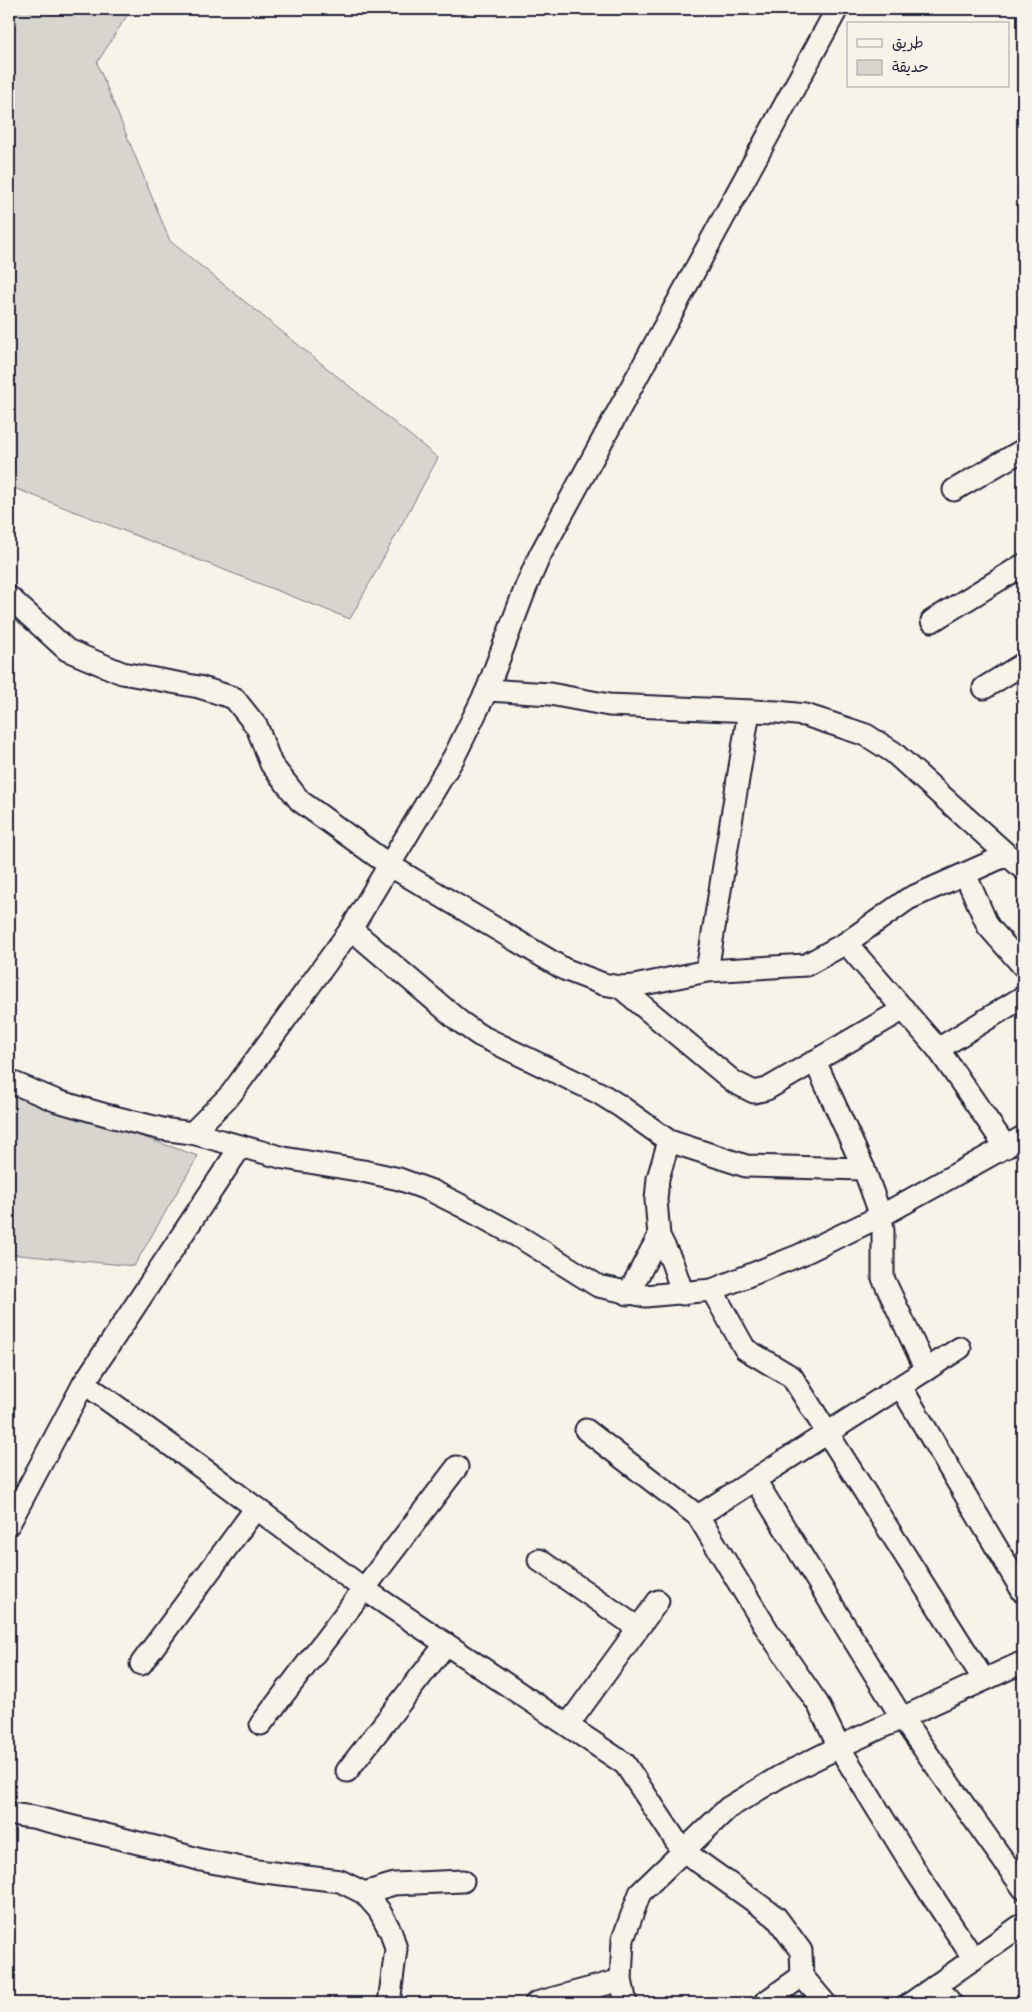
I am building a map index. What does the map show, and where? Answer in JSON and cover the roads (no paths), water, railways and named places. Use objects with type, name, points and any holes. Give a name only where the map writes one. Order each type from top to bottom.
[{"type":"street","points":[[192,1134],[231,1094],[352,928],[454,757],[487,690],[540,555],[837,9]]},
{"type":"street","points":[[954,490],[1023,450]]},
{"type":"street","points":[[932,621],[1023,565]]},
{"type":"street","points":[[9,598],[67,650],[122,673],[199,687],[234,698],[257,727],[271,764],[300,801],[389,865],[564,969],[586,979],[620,987],[634,986],[707,971],[806,965],[846,943],[908,899],[1006,855]]},
{"type":"street","points":[[984,688],[1023,664]]},
{"type":"street","points":[[487,690],[550,694],[609,705],[806,715],[866,736],[893,752],[1023,870]]},
{"type":"street","points":[[707,971],[750,711]]},
{"type":"street","points":[[965,874],[988,926],[1023,966]]},
{"type":"street","points":[[352,928],[459,1021],[479,1035],[599,1093],[669,1141],[746,1166],[864,1168]]},
{"type":"street","points":[[9,1081],[57,1101],[154,1127],[192,1134],[284,1158],[399,1179],[432,1191],[523,1239],[598,1286],[628,1294],[646,1296],[712,1290],[800,1255],[881,1216],[1015,1142],[938,1049],[846,943]]},
{"type":"street","points":[[620,987],[734,1082],[746,1090],[754,1092],[767,1089],[904,1009]]},
{"type":"street","points":[[938,1049],[1023,997]]},
{"type":"street","points":[[815,1061],[864,1168],[881,1216],[883,1231],[883,1278],[926,1370]]},
{"type":"street","points":[[669,1141],[662,1164],[657,1192],[660,1236],[672,1262],[683,1294]]},
{"type":"street","points":[[9,1524],[84,1383],[241,1146]]},
{"type":"street","points":[[628,1294],[660,1236]]},
{"type":"street","points":[[712,1290],[745,1349],[792,1377],[984,1680]]},
{"type":"street","points":[[698,1516],[960,1348]]},
{"type":"street","points":[[84,1383],[256,1508],[364,1590],[625,1764],[682,1850],[776,1917],[801,1951],[802,1976],[825,2003]]},
{"type":"street","points":[[900,1387],[1023,1592]]},
{"type":"street","points":[[586,1430],[698,1516],[768,1631],[818,1704],[839,1747],[915,1870],[974,1959]]},
{"type":"street","points":[[262,1724],[457,1467]]},
{"type":"street","points":[[755,1480],[902,1718],[1023,1888]]},
{"type":"street","points":[[141,1664],[256,1508]]},
{"type":"street","points":[[539,1560],[638,1628]]},
{"type":"street","points":[[568,1726],[658,1601]]},
{"type":"street","points":[[347,1771],[446,1644]]},
{"type":"street","points":[[626,2003],[621,1980],[623,1939],[640,1893],[682,1850],[728,1808],[779,1777],[839,1747],[1023,1662]]},
{"type":"street","points":[[9,1814],[33,1817],[201,1860],[257,1871],[340,1881],[364,1893],[380,1910],[391,1932],[396,1949],[390,2003]]},
{"type":"street","points":[[364,1893],[394,1884],[463,1881]]},
{"type":"street","points":[[911,2003],[1023,1924]]},
{"type":"street","points":[[764,2003],[802,1976]]},
{"type":"street","points":[[536,2003],[621,1980]]},
{"type":"street","points":[[936,1986],[951,2003]]}]
